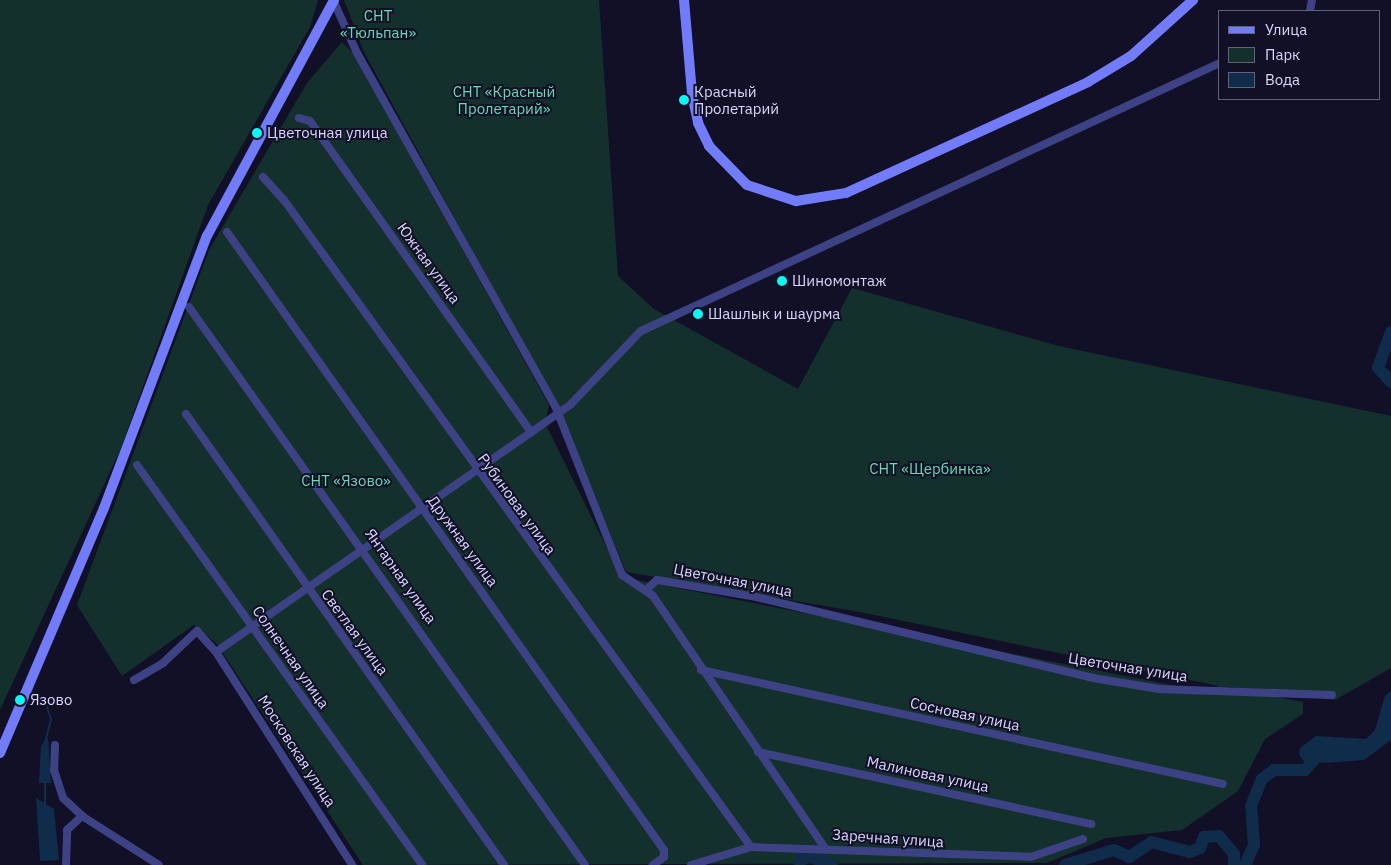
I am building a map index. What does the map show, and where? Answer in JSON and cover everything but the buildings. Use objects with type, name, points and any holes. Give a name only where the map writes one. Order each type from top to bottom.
[{"type":"main road","points":[[0,753],[104,508],[207,236],[334,0]]},
{"type":"main road","points":[[684,0],[692,94],[698,123],[709,146],[747,185],[796,202],[846,193],[1088,82],[1131,56],[1193,0]]},
{"type":"street","points":[[334,0],[357,53],[556,408],[556,415],[622,575],[646,589],[700,670],[825,848]]},
{"type":"street","points":[[216,652],[556,415],[641,331],[1218,64]]},
{"type":"street","name":"Южная улица","points":[[299,118],[310,121],[532,432]]},
{"type":"street","name":"Рубиновая улица","points":[[263,177],[290,208],[476,471],[751,847]]},
{"type":"street","name":"Дружная улица","points":[[227,232],[664,850],[664,857],[653,865]]},
{"type":"street","name":"Янтарная улица","points":[[189,307],[364,548],[585,865]]},
{"type":"street","name":"Светлая улица","points":[[186,414],[504,865]]},
{"type":"street","name":"Солнечная улица","points":[[137,466],[254,626],[422,865]]},
{"type":"street","name":"Цветочная улица","points":[[646,589],[657,580],[756,597],[1093,678],[1159,689],[1332,695]]},
{"type":"street","name":"Московская улица","points":[[134,680],[163,662],[198,631],[216,652],[352,865]]},
{"type":"street","name":"Сосновая улица","points":[[700,670],[1223,784]]},
{"type":"street","points":[[55,745],[54,770],[63,798],[82,816],[159,865]]},
{"type":"street","name":"Малиновая улица","points":[[758,752],[1091,824]]},
{"type":"street","points":[[66,865],[67,830],[82,816]]},
{"type":"street","name":"Заречная улица","points":[[691,865],[751,847],[825,848],[1031,857],[1083,839]]},
{"type":"green space","points":[[0,0],[318,0],[310,27],[208,205],[121,448],[0,710]]},
{"type":"green space","points":[[344,0],[599,0],[618,276],[654,309],[798,389],[852,288],[1059,346],[1391,416],[1391,668],[1335,700],[1223,686],[1303,702],[1303,714],[1265,739],[1238,791],[1182,830],[1106,838],[1047,863],[363,865],[216,643],[194,625],[122,676],[77,605],[209,250],[307,83],[342,42],[353,53],[549,405],[545,423],[621,577],[1202,691],[1219,686],[860,612],[626,572],[563,418],[364,52]]},
{"type":"water","points":[[1391,691],[1391,740],[1364,760],[1326,763],[1304,761],[1299,755],[1300,748],[1316,736],[1366,739],[1375,730],[1385,696]]},
{"type":"water","points":[[48,737],[51,783],[39,783],[41,746]]},
{"type":"water","points":[[36,798],[54,809],[59,860],[40,861]]},
{"type":"waterway","points":[[1391,332],[1378,368],[1391,382]]},
{"type":"waterway","points":[[45,702],[51,719],[45,742]]},
{"type":"waterway","points":[[1245,865],[1254,845],[1251,806],[1262,779],[1274,770],[1305,770],[1323,749]]},
{"type":"waterway","points":[[45,782],[45,805]]},
{"type":"waterway","points":[[1065,865],[1114,850],[1129,857],[1152,842],[1190,852],[1200,848],[1204,837],[1219,836],[1234,854],[1234,865]]},
{"type":"waterway","points":[[800,865],[803,854],[832,865]]},
{"type":"place","name":"Красный Пролетарий","points":[[684,100]]},
{"type":"place","name":"Цветочная улица","points":[[257,133]]},
{"type":"place","name":"Шиномонтаж","points":[[782,281]]},
{"type":"place","name":"Шашлык и шаурма","points":[[698,314]]},
{"type":"place","name":"Язово","points":[[20,700]]},
{"type":"park label","name":"СНТ «Тюльпан»","points":[[378,24]]},
{"type":"park label","name":"СНТ «Красный Пролетарий»","points":[[504,100]]},
{"type":"park label","name":"СНТ «Щербинка»","points":[[930,469]]},
{"type":"park label","name":"СНТ «Язово»","points":[[346,481]]}]
